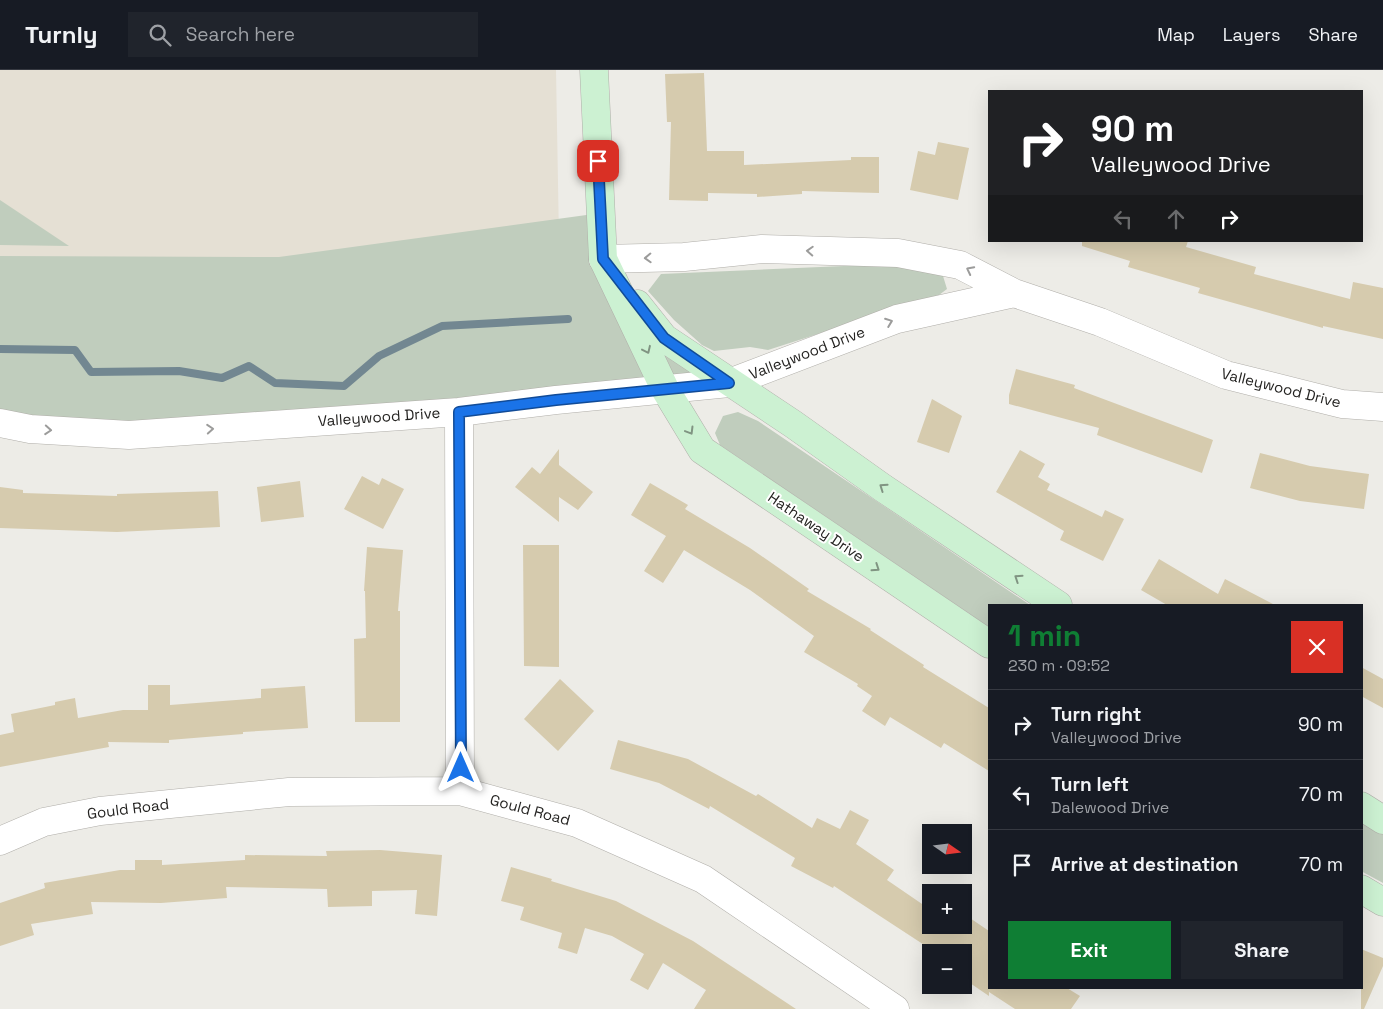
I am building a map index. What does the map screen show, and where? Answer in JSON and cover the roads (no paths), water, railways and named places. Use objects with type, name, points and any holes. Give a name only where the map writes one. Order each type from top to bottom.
[{"type":"street","points":[[594,70],[603,259],[664,338],[1057,604]]},
{"type":"street","name":"Valleywood Drive","points":[[603,259],[684,257],[762,249],[898,254],[960,265],[1014,293],[1100,322],[1226,375],[1342,404],[1383,406]]},
{"type":"street","name":"Hathaway Drive","points":[[603,259],[665,389],[702,450],[988,643]]},
{"type":"street","name":"Valleywood Drive","points":[[0,423],[30,429],[129,435],[459,412],[729,383],[897,319],[1014,293]]},
{"type":"street","points":[[459,412],[460,791]]},
{"type":"street","name":"Gould Road","points":[[0,841],[44,822],[100,811],[289,792],[460,791],[578,823],[703,879],[895,1009]]},
{"type":"street","points":[[1363,807],[1383,820]]},
{"type":"street","points":[[1363,890],[1383,902]]},
{"type":"waterway","points":[[0,349],[75,350],[91,372],[179,371],[222,378],[249,366],[275,383],[344,386],[379,356],[442,326],[568,319]]}]
